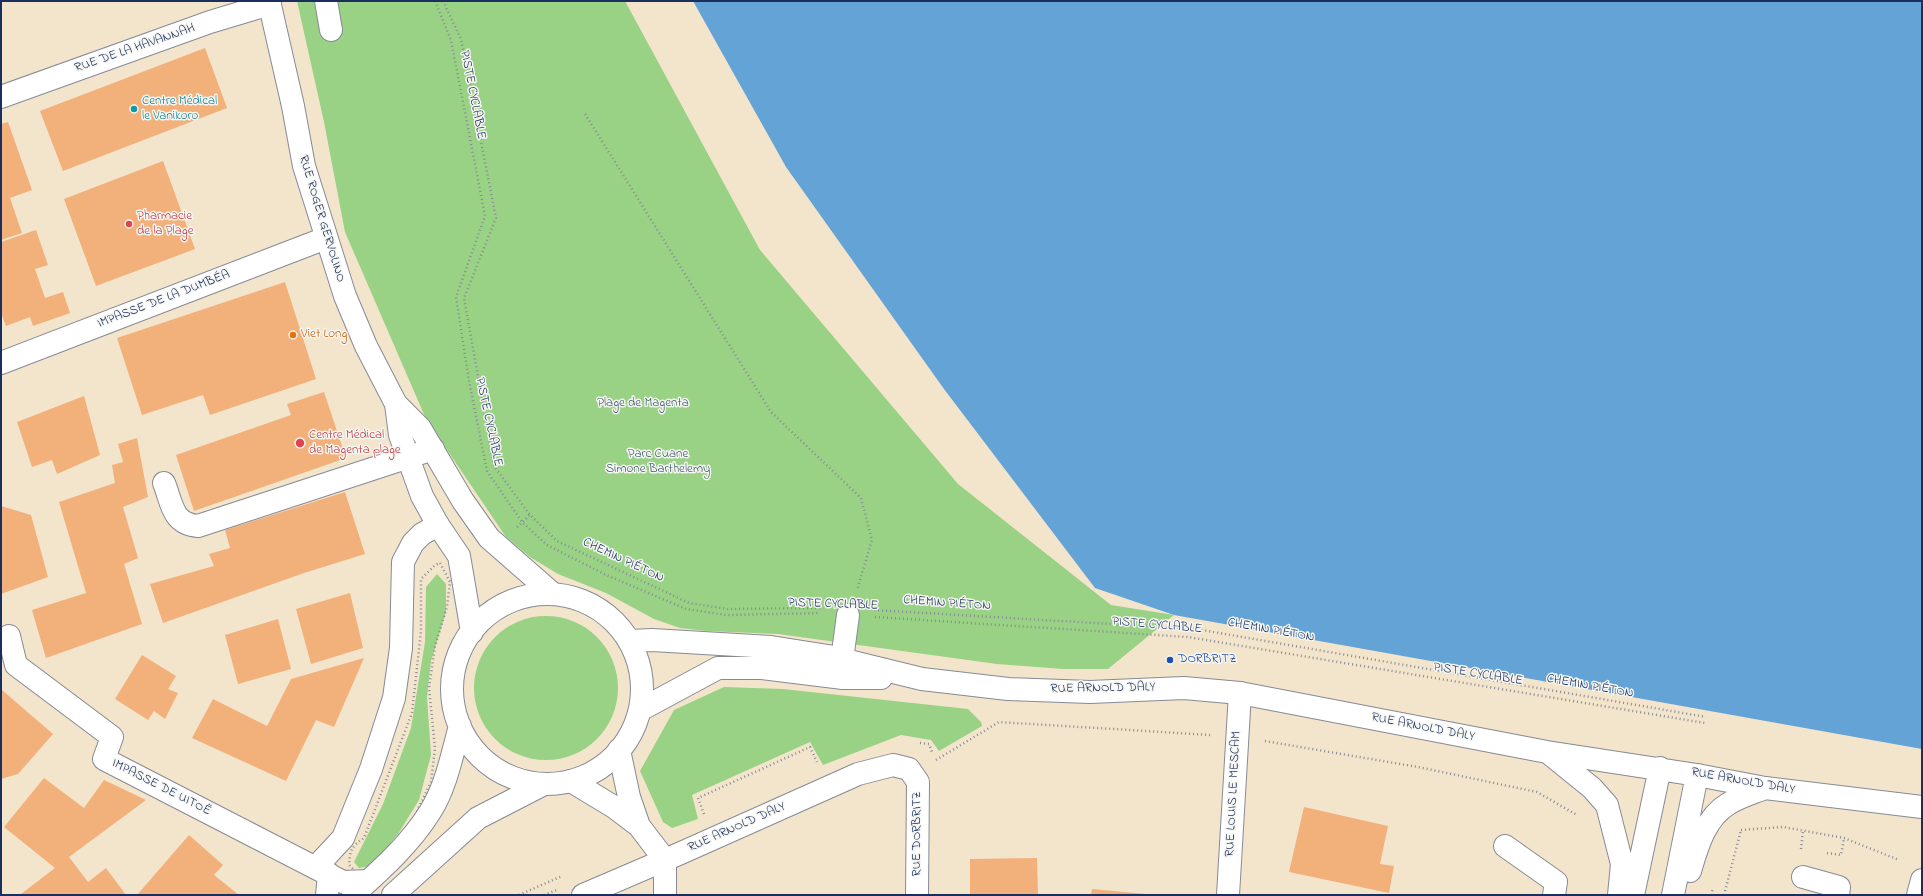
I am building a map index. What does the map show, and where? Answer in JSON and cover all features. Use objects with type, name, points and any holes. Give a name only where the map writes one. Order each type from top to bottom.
[{"type":"main road","points":[[326,1],[332,30]]},
{"type":"main road","name":"RUE DE LA HAVANNAH","points":[[1,97],[269,2]]},
{"type":"main road","name":"RUE ROGER GERVOLINO","points":[[269,2],[293,106],[304,166],[345,296],[370,353],[396,404],[420,428],[463,501],[489,538],[554,594]]},
{"type":"main road","name":"IMPASSE DE LA DUMBÉA","points":[[1,363],[326,238]]},
{"type":"main road","name":"RUE ROGER GERVOLINO","points":[[396,404],[400,434],[422,496],[438,525],[459,556],[472,632]]},
{"type":"main road","points":[[164,483],[176,517],[187,525],[198,526],[433,449]]},
{"type":"main road","points":[[327,895],[323,870],[343,838],[371,769],[394,698],[401,648],[403,562],[413,544],[422,534],[438,525]]},
{"type":"main road","points":[[554,594],[576,598],[598,608],[616,622],[630,641],[639,663],[643,687],[640,710],[632,732],[619,750],[605,764],[589,774],[571,781],[544,784],[517,779],[493,767],[474,749],[460,726],[453,702],[453,677],[459,653],[472,632],[488,615],[508,602],[530,595],[554,594]]},
{"type":"main road","points":[[842,660],[850,612]]},
{"type":"main road","name":"IMPASSE DE UITOË","points":[[9,636],[16,665],[112,737],[104,759],[323,870]]},
{"type":"main road","name":"RUE ARNOLD DALY","points":[[630,641],[652,640],[771,647],[842,660],[922,679]]},
{"type":"main road","name":"RUE ARNOLD DALY","points":[[640,710],[718,668],[762,668],[843,678],[922,679],[1008,689],[1090,692],[1184,688],[1240,693],[1547,752],[1660,768],[1765,788],[1922,807]]},
{"type":"main road","name":"RUE LOUIS LE MESCAM","points":[[1228,895],[1240,693]]},
{"type":"main road","points":[[323,870],[343,882],[360,888],[400,850],[430,812],[447,773],[460,726]]},
{"type":"main road","points":[[619,750],[629,797],[639,826]]},
{"type":"main road","points":[[1547,752],[1592,788],[1607,805],[1622,864],[1620,895]]},
{"type":"main road","name":"RUE ARNOLD DALY","points":[[583,895],[858,774],[893,765]]},
{"type":"main road","name":"RUE DORBRITZ","points":[[893,765],[909,769],[918,782],[918,895]]},
{"type":"main road","points":[[1633,895],[1660,768]]},
{"type":"main road","points":[[1673,895],[1697,775]]},
{"type":"main road","points":[[571,781],[614,807],[639,826],[665,860],[665,895]]},
{"type":"main road","points":[[393,895],[478,818],[544,784]]},
{"type":"main road","points":[[1683,895],[1696,847],[1704,831],[1718,812],[1728,804],[1765,788]]},
{"type":"main road","points":[[1505,846],[1556,882],[1554,895]]},
{"type":"main road","points":[[1803,877],[1840,888],[1838,895]]},
{"type":"main road","points":[[1918,895],[1922,880]]},
{"type":"path","name":"PISTE CYCLABLE","points":[[435,1],[451,40],[485,216],[456,297],[469,381],[487,471],[522,522],[548,545],[604,574],[686,609],[727,615],[850,612],[1188,637],[1705,723]]},
{"type":"path","name":"CHEMIN PIÉTON","points":[[444,1],[462,39],[496,218],[464,298],[494,466],[530,515],[557,541],[689,603],[728,609],[850,612],[1196,629],[1706,717]]},
{"type":"path","points":[[585,114],[770,412],[861,498],[872,540],[850,612]]},
{"type":"path","points":[[514,530],[530,515]]},
{"type":"path","points":[[1237,737],[1418,767],[1537,792],[1581,818]]},
{"type":"path","points":[[1735,831],[1783,827],[1844,838],[1899,860]]},
{"type":"path","points":[[1724,895],[1741,830]]},
{"type":"path","points":[[1800,849],[1803,831]]},
{"type":"path","points":[[1842,855],[1844,838]]},
{"type":"path","points":[[519,895],[567,873]]},
{"type":"green space","name":"Plage de Magenta","points":[[297,1],[625,1],[760,250],[958,484],[1111,605],[1174,615],[1108,669],[1063,669],[997,664],[778,634],[707,631],[680,628],[654,619],[606,593],[558,574],[530,557],[506,537],[426,419],[345,232],[324,122]]},
{"type":"green space","points":[[437,574],[446,584],[446,612],[431,661],[427,697],[431,755],[419,800],[398,834],[371,866],[359,868],[354,862],[383,804],[411,728],[425,642],[426,587]]},
{"type":"green space","points":[[539,616],[553,616],[567,619],[586,628],[602,642],[615,667],[618,688],[617,702],[612,716],[602,734],[592,744],[567,757],[553,760],[539,760],[525,757],[506,748],[490,734],[477,709],[474,695],[474,681],[477,667],[486,648],[500,632],[525,619]]},
{"type":"green space","points":[[724,687],[783,689],[968,709],[981,722],[982,726],[939,751],[931,740],[901,735],[823,765],[810,742],[692,795],[698,819],[672,828],[663,822],[640,771],[674,710]]},
{"type":"water","points":[[693,1],[1922,1],[1922,749],[1174,615],[1095,588],[944,389],[786,167]]},
{"type":"building","name":"Centre Médical le Vanikoro","points":[[205,48],[227,108],[63,171],[40,111]]},
{"type":"building","points":[[8,122],[32,190],[10,198],[22,233],[1,240],[1,124]]},
{"type":"building","name":"Pharmacie de la Plage","points":[[163,161],[195,249],[96,286],[64,199]]},
{"type":"building","points":[[36,230],[48,265],[35,269],[45,298],[63,292],[70,313],[33,326],[30,317],[6,326],[1,313],[1,242]]},
{"type":"building","points":[[285,282],[316,379],[210,415],[203,395],[142,415],[117,338]]},
{"type":"building","points":[[324,392],[346,458],[194,511],[176,455],[291,415],[287,404]]},
{"type":"building","points":[[84,396],[100,455],[57,474],[52,460],[32,467],[17,422]]},
{"type":"building","points":[[137,438],[148,497],[123,507],[138,558],[124,564],[142,624],[46,658],[32,610],[86,593],[59,502],[115,483],[112,465],[123,462],[118,444]]},
{"type":"building","points":[[345,492],[365,554],[304,573],[163,623],[150,584],[214,566],[209,554],[230,548],[225,530]]},
{"type":"building","points":[[1,506],[31,515],[48,577],[1,594]]},
{"type":"building","points":[[350,593],[363,648],[311,664],[296,609]]},
{"type":"building","points":[[278,619],[291,669],[238,684],[225,635]]},
{"type":"building","points":[[142,655],[176,676],[168,689],[178,693],[165,719],[154,711],[148,720],[115,699]]},
{"type":"building","points":[[364,658],[334,727],[316,720],[286,781],[192,738],[213,699],[267,726],[291,679]]},
{"type":"building","points":[[2,690],[53,734],[18,774],[1,779]]},
{"type":"building","points":[[44,778],[84,808],[104,780],[146,800],[69,857],[88,882],[106,868],[126,895],[21,894],[55,868],[4,827]]},
{"type":"building","points":[[1304,807],[1388,826],[1380,864],[1394,866],[1389,893],[1289,872]]},
{"type":"building","points":[[189,835],[223,865],[214,875],[239,895],[137,895]]},
{"type":"building","points":[[1037,858],[1038,895],[970,895],[970,859]]},
{"type":"building","points":[[1092,889],[1146,894],[1146,895],[1091,895]]},
{"type":"place","name":"Centre Médical le Vanikoro","points":[[134,109]]},
{"type":"place","name":"Pharmacie de la Plage","points":[[129,224]]},
{"type":"place","name":"Viet Long","points":[[293,335]]},
{"type":"place","name":"Centre Médical de Magenta plage","points":[[300,443]]},
{"type":"place","name":"DORBRITZ","points":[[1170,660]]},
{"type":"park label","name":"Parc Cuane Simone Barthelemy","points":[[658,462]]}]
